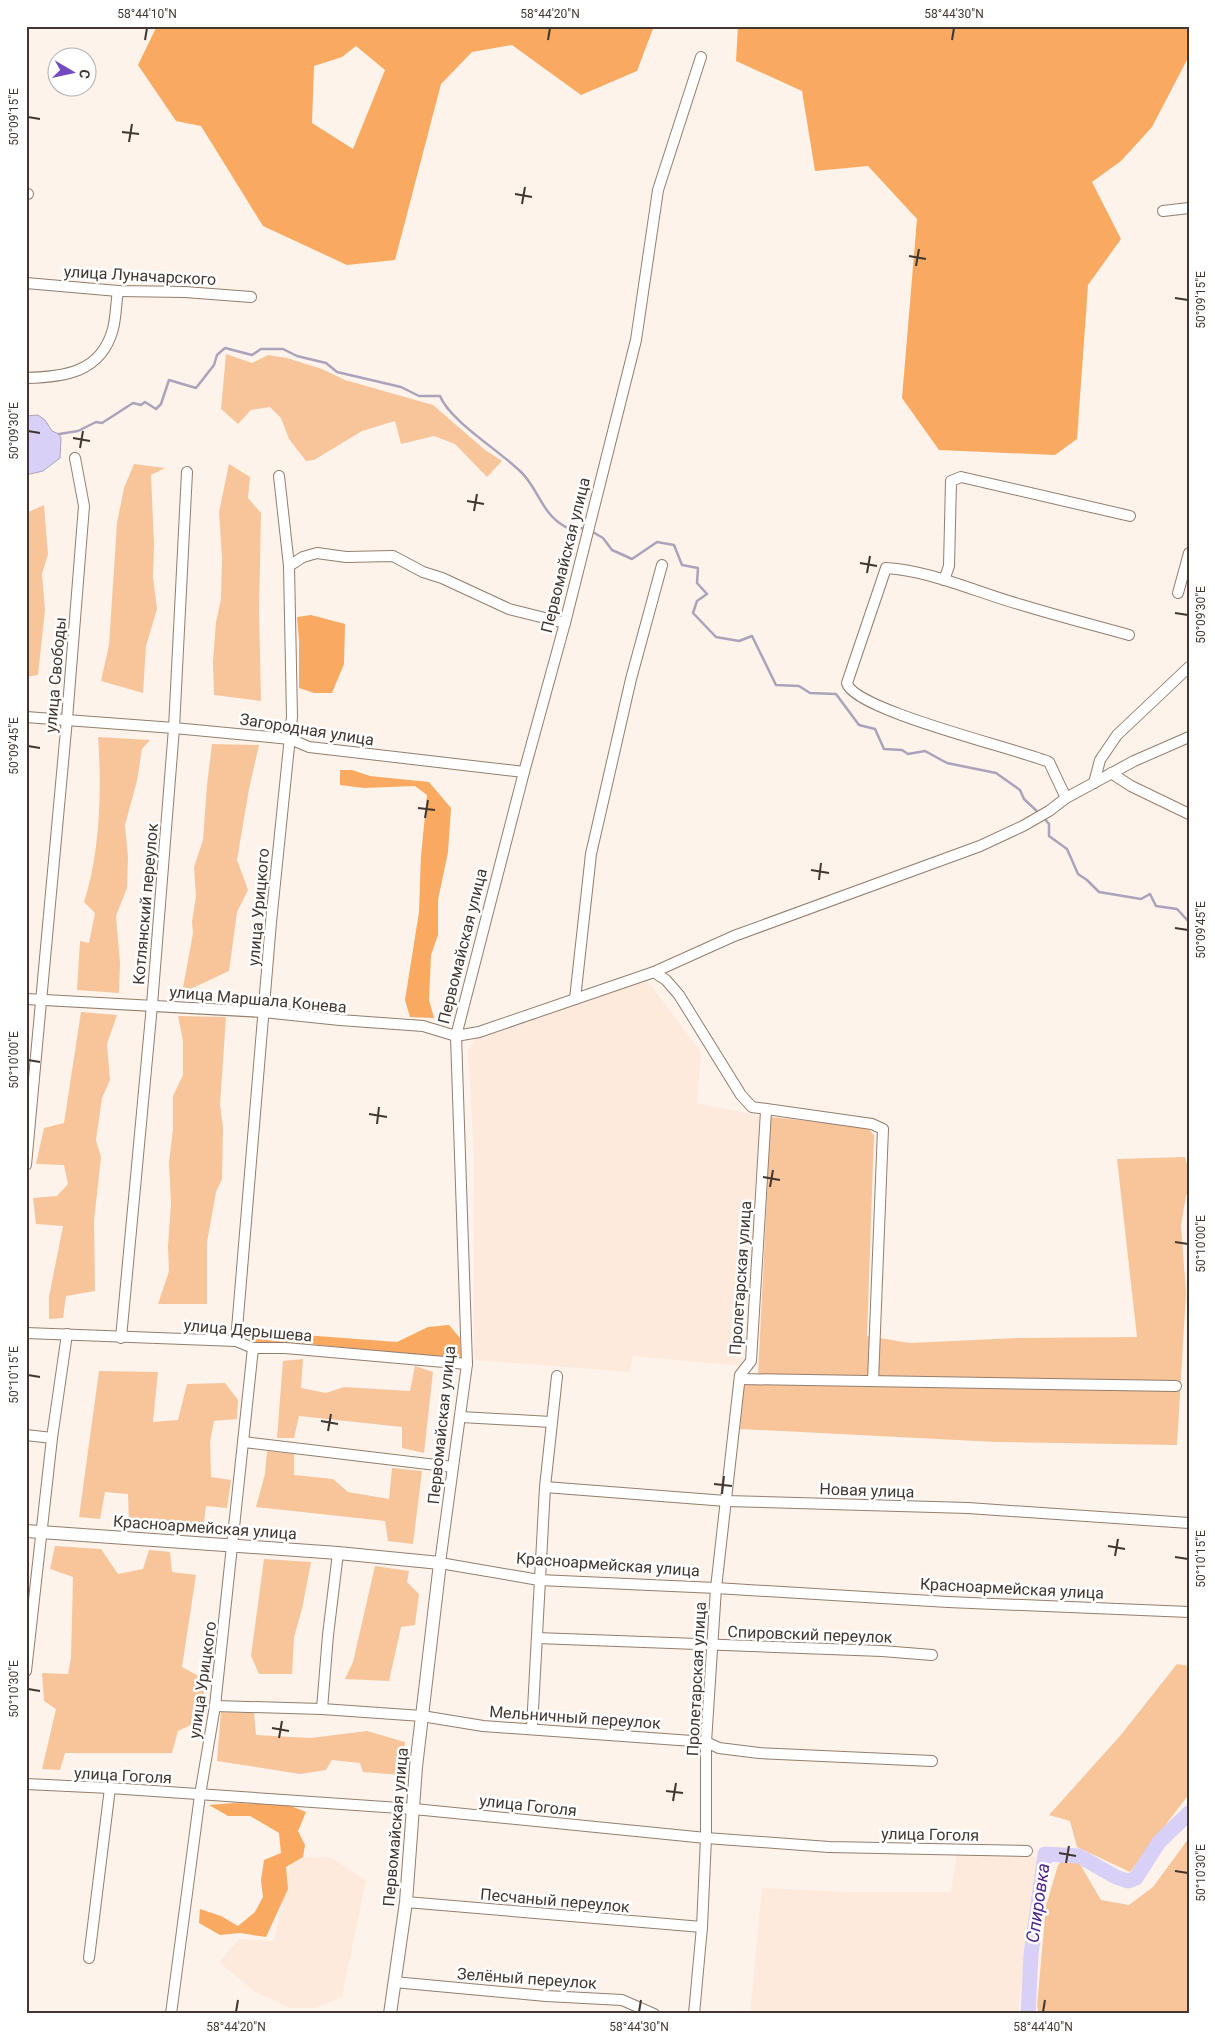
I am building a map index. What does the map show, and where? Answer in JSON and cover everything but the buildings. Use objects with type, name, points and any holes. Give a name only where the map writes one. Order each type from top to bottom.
[{"type":"main road","name":"Красноармейская улица","points":[[26,1530],[338,1553],[440,1563]]},
{"type":"main road","name":"Первомайская улица","points":[[390,2014],[406,1902],[416,1767],[440,1563]]},
{"type":"street","name":"Первомайская улица","points":[[440,1563],[467,1364],[456,1036],[524,772],[565,623],[636,340],[658,190],[701,57]]},
{"type":"street","points":[[1163,211],[1189,208]]},
{"type":"street","name":"улица Луначарского","points":[[26,283],[118,291],[185,292],[251,297]]},
{"type":"street","points":[[26,378],[61,376],[84,368],[101,354],[113,330],[118,291]]},
{"type":"street","name":"улица Свободы","points":[[26,1165],[67,719],[84,506],[75,458]]},
{"type":"street","name":"Котлянский переулок","points":[[121,1338],[152,1005],[174,728],[187,472]]},
{"type":"street","name":"улица Урицкого","points":[[236,1341],[263,1012],[292,717],[289,566],[279,476]]},
{"type":"street","points":[[944,580],[949,566],[951,481],[960,477],[1130,516]]},
{"type":"street","points":[[289,566],[303,557],[317,552],[346,558],[393,556],[423,572],[442,578],[509,609],[565,623]]},
{"type":"street","points":[[1178,593],[1189,552]]},
{"type":"street","points":[[575,999],[591,854],[631,679],[662,565]]},
{"type":"street","points":[[1066,798],[1049,762],[909,718],[857,695],[848,687],[847,683],[886,568],[944,580],[1023,606],[1068,617],[1129,636]]},
{"type":"street","points":[[1094,783],[1100,760],[1117,735],[1189,667]]},
{"type":"street","name":"Загородная улица","points":[[26,717],[290,739],[309,747],[524,772]]},
{"type":"street","points":[[456,1036],[479,1032],[654,972],[734,936],[980,846],[1023,826],[1049,811],[1066,798],[1134,761],[1189,737]]},
{"type":"street","points":[[1111,773],[1131,786],[1189,814]]},
{"type":"street","points":[[654,972],[666,980],[679,994],[741,1095],[752,1107],[766,1111],[872,1124],[883,1129],[873,1381]]},
{"type":"street","name":"улица Маршала Конева","points":[[26,999],[263,1012],[423,1026],[456,1036]]},
{"type":"street","name":"Пролетарская улица","points":[[694,2014],[702,1927],[706,1838],[706,1742],[716,1588],[740,1375],[751,1361],[766,1111]]},
{"type":"street","name":"улица Дерышева","points":[[26,1333],[236,1341],[253,1348],[285,1348],[467,1364]]},
{"type":"street","points":[[26,1671],[52,1438],[67,1334]]},
{"type":"street","name":"улица Урицкого","points":[[171,2014],[200,1795],[215,1706],[234,1546],[253,1348]]},
{"type":"street","points":[[532,1728],[545,1487],[556,1376]]},
{"type":"street","points":[[740,1379],[1176,1386]]},
{"type":"street","points":[[461,1417],[551,1422]]},
{"type":"street","points":[[26,1435],[52,1438]]},
{"type":"street","points":[[244,1442],[453,1468]]},
{"type":"street","name":"Новая улица","points":[[545,1487],[726,1501],[968,1508],[1189,1523]]},
{"type":"street","points":[[322,1708],[328,1635],[338,1553]]},
{"type":"street","name":"Красноармейская улица","points":[[440,1563],[539,1580],[716,1588],[948,1602],[1189,1612]]},
{"type":"street","name":"Спировский переулок","points":[[536,1638],[882,1650],[932,1655]]},
{"type":"street","name":"Мельничный переулок","points":[[215,1706],[322,1708],[422,1716],[483,1726],[532,1728],[706,1742],[719,1748],[759,1753],[932,1762]]},
{"type":"street","name":"улица Гоголя","points":[[26,1784],[414,1809],[706,1838],[829,1847],[1027,1851]]},
{"type":"street","points":[[89,1958],[110,1788]]},
{"type":"street","name":"Песчаный переулок","points":[[406,1902],[702,1927]]},
{"type":"street","name":"Зелёный переулок","points":[[394,1982],[546,1996],[622,2000],[654,2014]]},
{"type":"shaded area","points":[[157,26],[654,26],[637,71],[581,95],[512,45],[472,52],[441,84],[395,260],[347,265],[263,226],[201,126],[176,121],[138,65]],"holes":[[[356,46],[385,70],[353,149],[312,123],[314,66],[342,57]]]},
{"type":"shaded area","points":[[738,26],[1189,26],[1189,56],[1152,127],[1121,161],[1092,182],[1121,239],[1088,285],[1077,439],[1055,455],[939,450],[902,398],[917,219],[868,166],[815,171],[802,91],[736,61]]},
{"type":"shaded area","points":[[226,354],[252,363],[268,355],[287,358],[322,369],[345,380],[433,405],[485,450],[502,461],[487,477],[455,444],[434,436],[401,444],[395,421],[362,431],[314,460],[306,461],[289,439],[281,418],[270,407],[251,410],[238,424],[221,409]]},
{"type":"shaded area","points":[[38,415],[45,420],[52,431],[59,434],[61,438],[60,458],[43,471],[26,475],[26,416]]},
{"type":"shaded area","points":[[134,464],[165,468],[151,475],[154,544],[153,577],[157,609],[146,646],[143,693],[101,681],[109,645],[117,523],[124,488]]},
{"type":"shaded area","points":[[229,464],[250,477],[248,498],[261,513],[259,610],[261,701],[214,695],[213,661],[216,622],[221,599],[222,559],[219,512]]},
{"type":"shaded area","points":[[44,505],[48,554],[42,574],[45,610],[38,675],[26,677],[26,513]]},
{"type":"shaded area","points":[[311,615],[345,624],[344,664],[332,693],[314,693],[299,688],[297,617]]},
{"type":"shaded area","points":[[98,737],[150,740],[142,749],[137,781],[125,825],[128,857],[127,888],[116,916],[120,963],[119,993],[77,990],[80,941],[89,943],[95,913],[84,902],[94,863],[97,842],[100,799]]},
{"type":"shaded area","points":[[212,744],[259,745],[249,789],[237,860],[248,890],[237,912],[229,971],[182,993],[193,933],[192,922],[196,896],[194,867],[203,840]]},
{"type":"shaded area","points":[[340,770],[352,770],[370,776],[429,782],[451,808],[448,852],[438,900],[438,935],[431,955],[429,1000],[434,1018],[410,1017],[405,1000],[419,912],[421,856],[427,795],[415,786],[364,788],[340,785]]},
{"type":"shaded area","points":[[647,980],[701,1052],[697,1103],[760,1116],[742,1366],[633,1356],[630,1372],[474,1360],[474,1155],[468,1051],[476,1038],[482,1035]]},
{"type":"shaded area","points":[[81,1012],[117,1015],[107,1044],[110,1080],[102,1098],[96,1140],[101,1157],[94,1221],[95,1291],[66,1296],[63,1318],[49,1319],[49,1297],[63,1226],[36,1224],[33,1198],[57,1196],[68,1184],[64,1165],[36,1164],[44,1128],[64,1123]]},
{"type":"shaded area","points":[[178,1016],[226,1017],[220,1104],[223,1128],[222,1179],[216,1192],[207,1242],[207,1304],[158,1304],[169,1271],[168,1246],[171,1203],[169,1162],[173,1129],[173,1096],[183,1075],[183,1041]]},
{"type":"shaded area","points":[[771,1117],[867,1127],[874,1135],[867,1336],[910,1343],[1017,1338],[1137,1337],[1117,1159],[1185,1157],[1190,1182],[1181,1225],[1186,1293],[1177,1445],[996,1442],[740,1429],[745,1376],[758,1375]]},
{"type":"shaded area","points":[[449,1325],[460,1338],[461,1359],[309,1344],[254,1343],[243,1333],[252,1331],[397,1342],[428,1327]]},
{"type":"shaded area","points":[[303,1359],[301,1388],[326,1393],[344,1387],[410,1391],[415,1366],[433,1372],[424,1453],[402,1448],[402,1427],[299,1416],[294,1438],[277,1438],[283,1361]]},
{"type":"shaded area","points":[[99,1371],[158,1372],[153,1422],[178,1420],[187,1384],[225,1383],[238,1400],[237,1419],[214,1421],[210,1442],[211,1477],[231,1480],[227,1508],[206,1506],[203,1530],[129,1523],[128,1494],[105,1492],[100,1519],[79,1517]]},
{"type":"shaded area","points":[[267,1451],[294,1454],[294,1475],[333,1479],[348,1492],[389,1499],[392,1468],[422,1471],[413,1544],[388,1541],[385,1521],[256,1507],[265,1474]]},
{"type":"shaded area","points":[[55,1546],[101,1549],[118,1574],[143,1569],[149,1550],[170,1552],[172,1572],[196,1575],[182,1667],[206,1680],[199,1721],[178,1731],[172,1753],[65,1753],[60,1770],[42,1769],[56,1709],[44,1701],[42,1673],[68,1674],[71,1658],[73,1577],[50,1569]]},
{"type":"shaded area","points":[[264,1559],[311,1562],[302,1609],[294,1637],[292,1674],[259,1674],[251,1656]]},
{"type":"shaded area","points":[[375,1566],[409,1571],[407,1582],[419,1594],[415,1625],[401,1627],[389,1681],[345,1679],[353,1662]]},
{"type":"shaded area","points":[[1177,1664],[1189,1666],[1189,1794],[1130,1872],[1077,1847],[1070,1821],[1049,1815],[1120,1736]]},
{"type":"shaded area","points":[[221,1712],[254,1713],[256,1735],[310,1738],[367,1731],[405,1742],[401,1775],[363,1772],[360,1763],[332,1760],[326,1770],[300,1774],[217,1761]]},
{"type":"shaded area","points":[[234,1803],[288,1805],[306,1812],[298,1831],[305,1845],[303,1857],[286,1867],[288,1889],[266,1937],[240,1933],[220,1935],[199,1923],[200,1909],[221,1916],[238,1926],[255,1912],[263,1897],[261,1880],[264,1860],[281,1853],[279,1833],[250,1816],[228,1816],[209,1805]]},
{"type":"shaded area","points":[[1189,1838],[1189,2014],[1039,2014],[1037,2006],[1046,1906],[1058,1865],[1065,1858],[1077,1859],[1101,1900],[1129,1905],[1153,1887]]},
{"type":"shaded area","points":[[957,1853],[1037,1857],[1018,2014],[750,2014],[762,1888],[849,1892],[951,1892]]},
{"type":"shaded area","points":[[330,1857],[366,1880],[342,1997],[316,2008],[290,2008],[255,1992],[219,1962],[239,1939],[274,1941],[292,1858]]},
{"type":"waterway","points":[[59,434],[78,431],[96,422],[102,423],[133,403],[141,405],[145,402],[156,409],[161,404],[169,380],[196,388],[214,365],[217,355],[225,348],[252,355],[261,349],[283,349],[297,356],[326,363],[337,372],[401,387],[419,396],[440,396],[445,406],[464,425],[527,478],[550,515],[569,528],[586,528]]},
{"type":"waterway","points":[[591,531],[603,538],[612,550],[632,559],[657,542],[674,545],[682,565],[698,568],[697,583],[707,594],[697,601],[693,613],[716,637],[739,641],[752,636],[776,685],[799,686],[810,693],[836,694],[859,725],[875,729],[884,749],[902,750],[908,754],[925,751],[947,763],[996,773],[1020,790],[1024,799],[1040,814]]},
{"type":"waterway","points":[[1044,818],[1049,824],[1049,836],[1067,849],[1078,874],[1099,892],[1141,899],[1150,894],[1156,906],[1177,909],[1189,922]]},
{"type":"waterway","name":"Спировка","points":[[1028,2014],[1031,1955],[1045,1854],[1079,1856],[1116,1877],[1128,1881],[1136,1878],[1159,1842],[1189,1813]]}]
